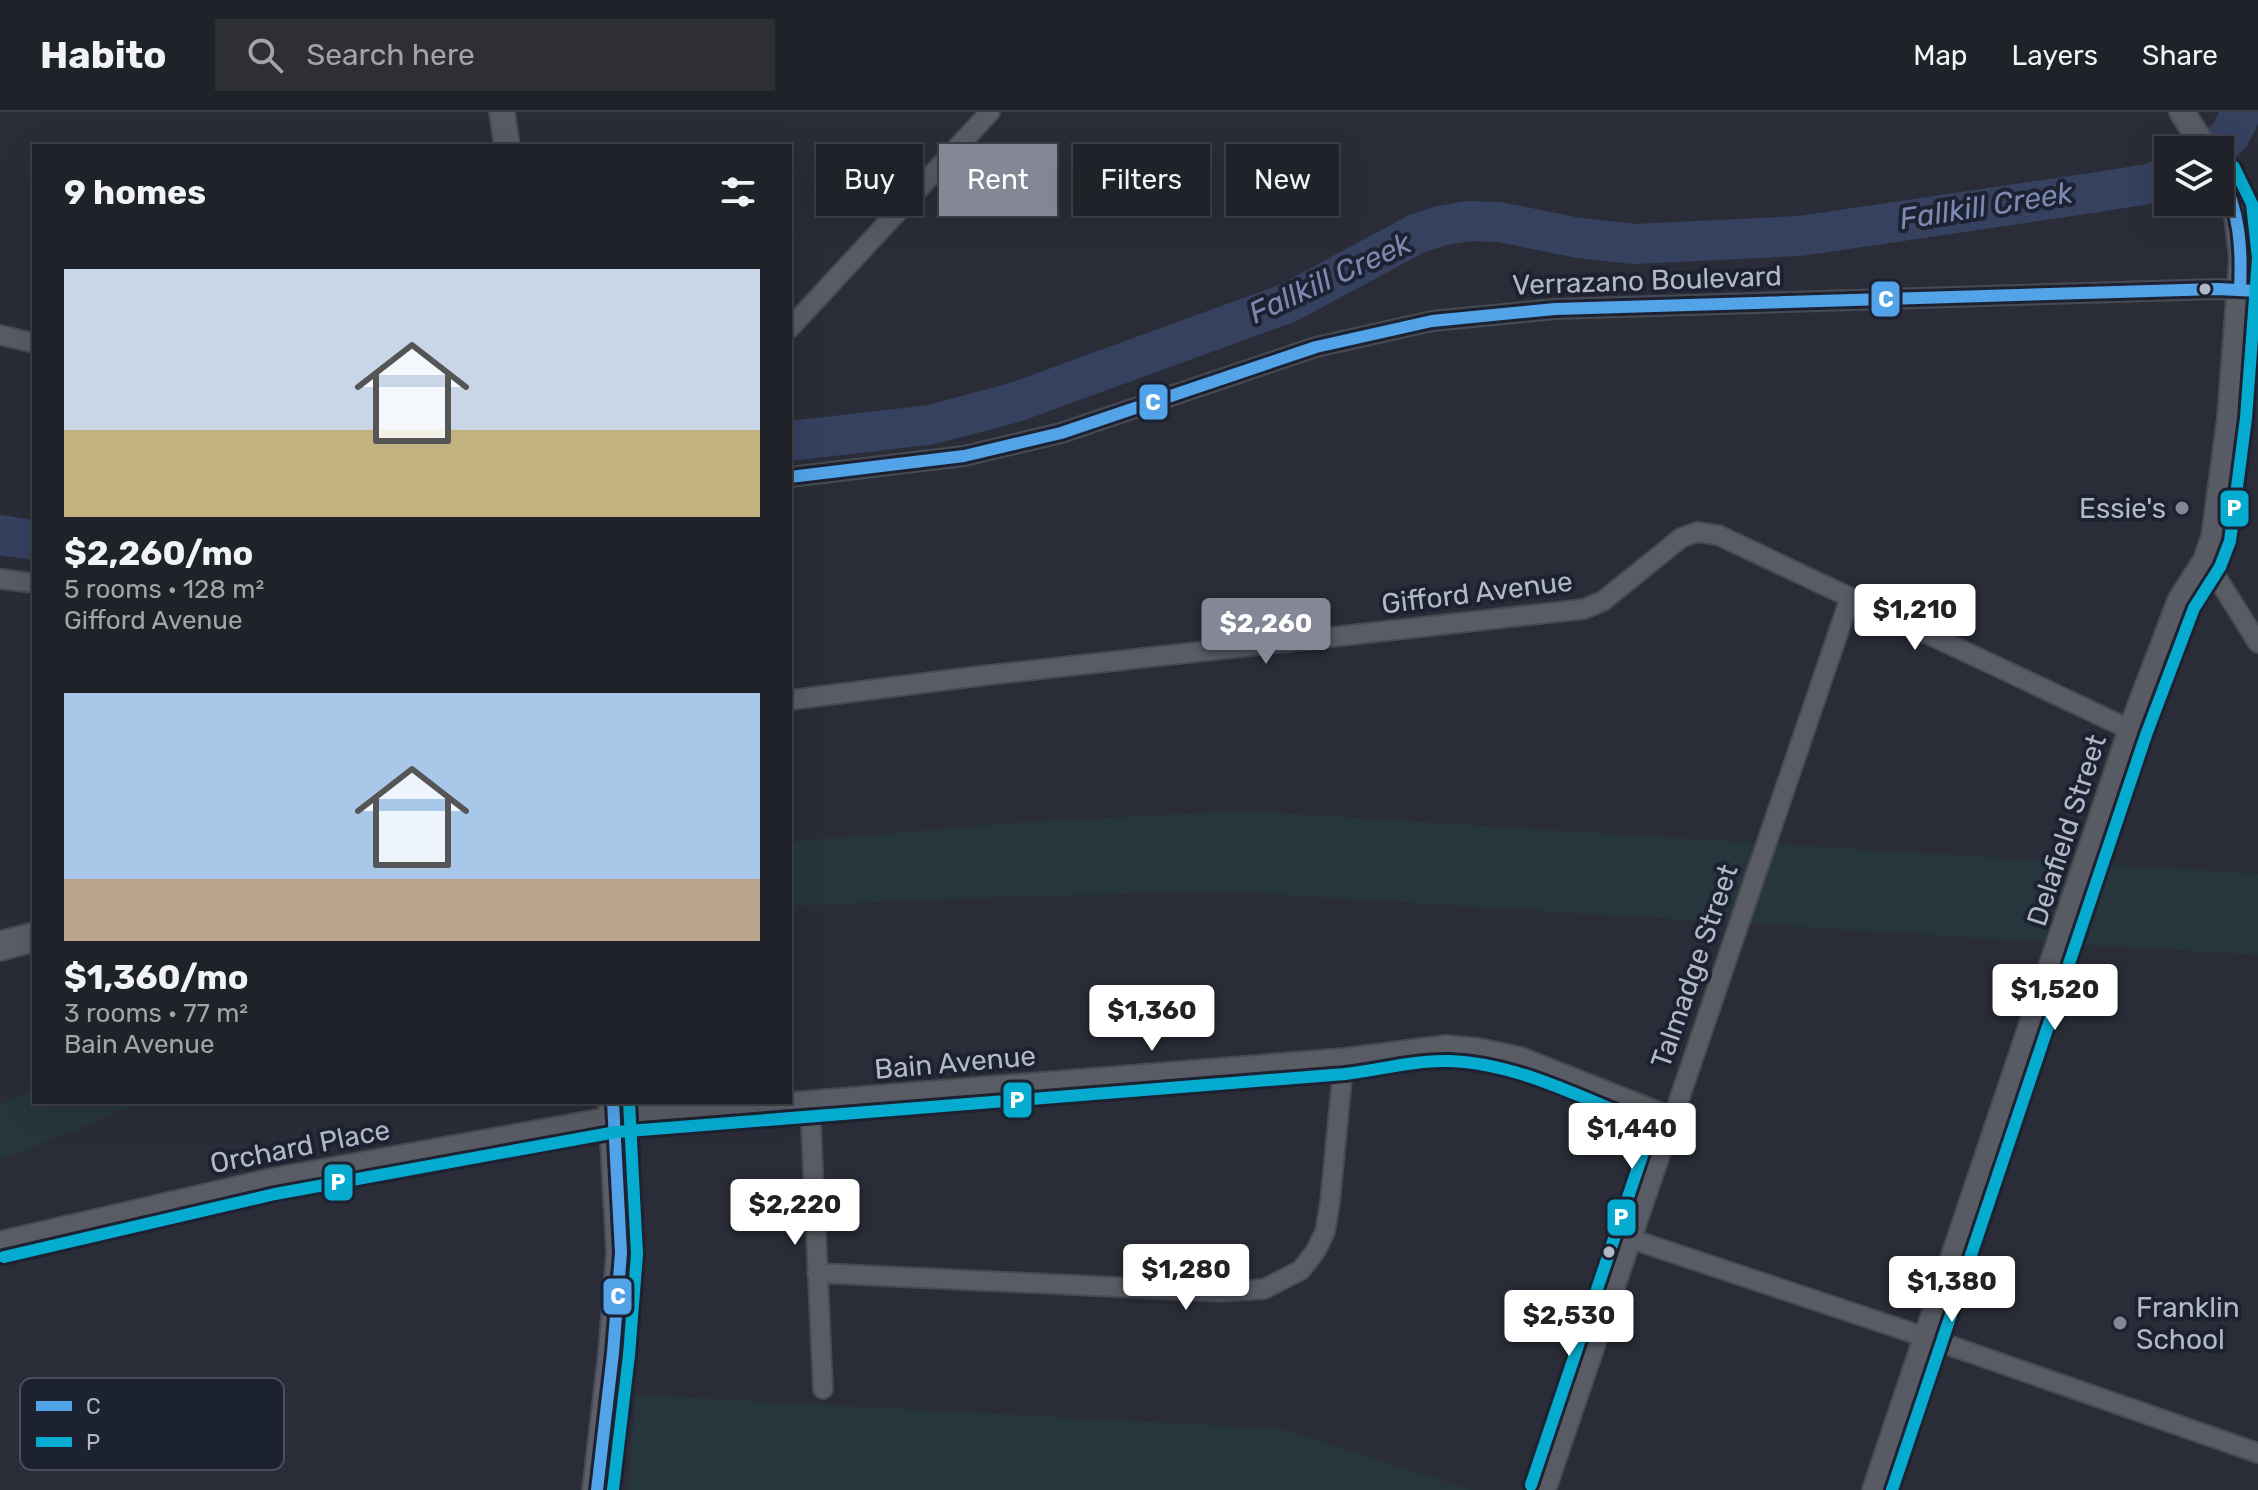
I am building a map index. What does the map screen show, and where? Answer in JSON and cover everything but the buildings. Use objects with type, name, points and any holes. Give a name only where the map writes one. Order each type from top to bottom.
[{"type":"main road","points":[[0,946],[32,938]]},
{"type":"main road","points":[[597,1490],[621,1253],[613,1109]]},
{"type":"street","points":[[502,112],[507,144]]},
{"type":"street","points":[[792,326],[990,112]]},
{"type":"street","points":[[2182,112],[2197,136]]},
{"type":"street","name":"Delafield Street","points":[[1875,1490],[2131,730],[2180,601],[2206,560],[2214,537],[2249,290],[2234,203]]},
{"type":"street","name":"Verrazano Boulevard","points":[[792,477],[964,456],[1047,437],[1316,347],[1432,321],[1555,309],[2249,290]]},
{"type":"street","points":[[0,335],[32,343]]},
{"type":"street","name":"Gifford Avenue","points":[[792,700],[1584,609],[1603,601],[1681,538],[1697,532],[1718,535],[1850,598]]},
{"type":"street","points":[[2206,560],[2258,643]]},
{"type":"street","points":[[0,579],[32,583]]},
{"type":"street","points":[[1850,598],[2131,730]]},
{"type":"street","name":"Talmadge Street","points":[[1546,1490],[1850,598]]},
{"type":"street","name":"Bain Avenue","points":[[792,1103],[1344,1058],[1446,1045],[1521,1057],[1672,1117]]},
{"type":"street","points":[[817,1273],[1222,1292],[1264,1289],[1301,1270],[1325,1232],[1344,1058]]},
{"type":"street","points":[[810,1102],[823,1389]]},
{"type":"street","name":"Bain Avenue","points":[[613,1109],[754,1104]]},
{"type":"street","name":"Orchard Place","points":[[0,1241],[272,1178],[613,1109]]},
{"type":"street","points":[[1631,1239],[2258,1453]]},
{"type":"shaded area","points":[[1244,811],[2258,874],[2258,955],[1238,892],[1016,896],[792,906],[792,842],[1012,823]]},
{"type":"shaded area","points":[[32,1091],[32,1104],[139,1104],[5,1158],[0,1164],[0,1105]]},
{"type":"shaded area","points":[[636,1395],[1282,1429],[1472,1490],[627,1490]]},
{"type":"waterway","name":"Fallkill Creek","points":[[2229,136],[2242,112]]},
{"type":"waterway","name":"Fallkill Creek","points":[[792,441],[929,425],[1013,403],[1288,303],[1416,234],[1440,226],[1469,221],[1499,222],[1579,238],[1635,244],[1800,236],[2154,182]]},
{"type":"waterway","name":"Fallkill Creek","points":[[0,535],[32,540]]},
{"type":"transit line","name":"P","points":[[1892,1490],[2146,735],[2194,608],[2220,567],[2230,541],[2246,418],[2258,258],[2252,204],[2234,167]]},
{"type":"transit line","name":"C","points":[[2234,209],[2241,260],[2240,290]]},
{"type":"transit line","name":"C","points":[[792,477],[964,456],[1061,433],[1316,347],[1432,321],[1555,309],[2217,289],[2258,291]]},
{"type":"transit line","name":"P","points":[[4,1257],[275,1194],[616,1132],[1345,1074],[1423,1062],[1475,1063],[1553,1085],[1652,1126],[1531,1485]]},
{"type":"transit line","name":"C","points":[[597,1490],[621,1253],[613,1104]]},
{"type":"transit line","name":"P","points":[[613,1490],[637,1254],[629,1104]]},
{"type":"place","name":"Essie's","points":[[2182,508]]},
{"type":"place","name":"Franklin School","points":[[2120,1323]]}]
